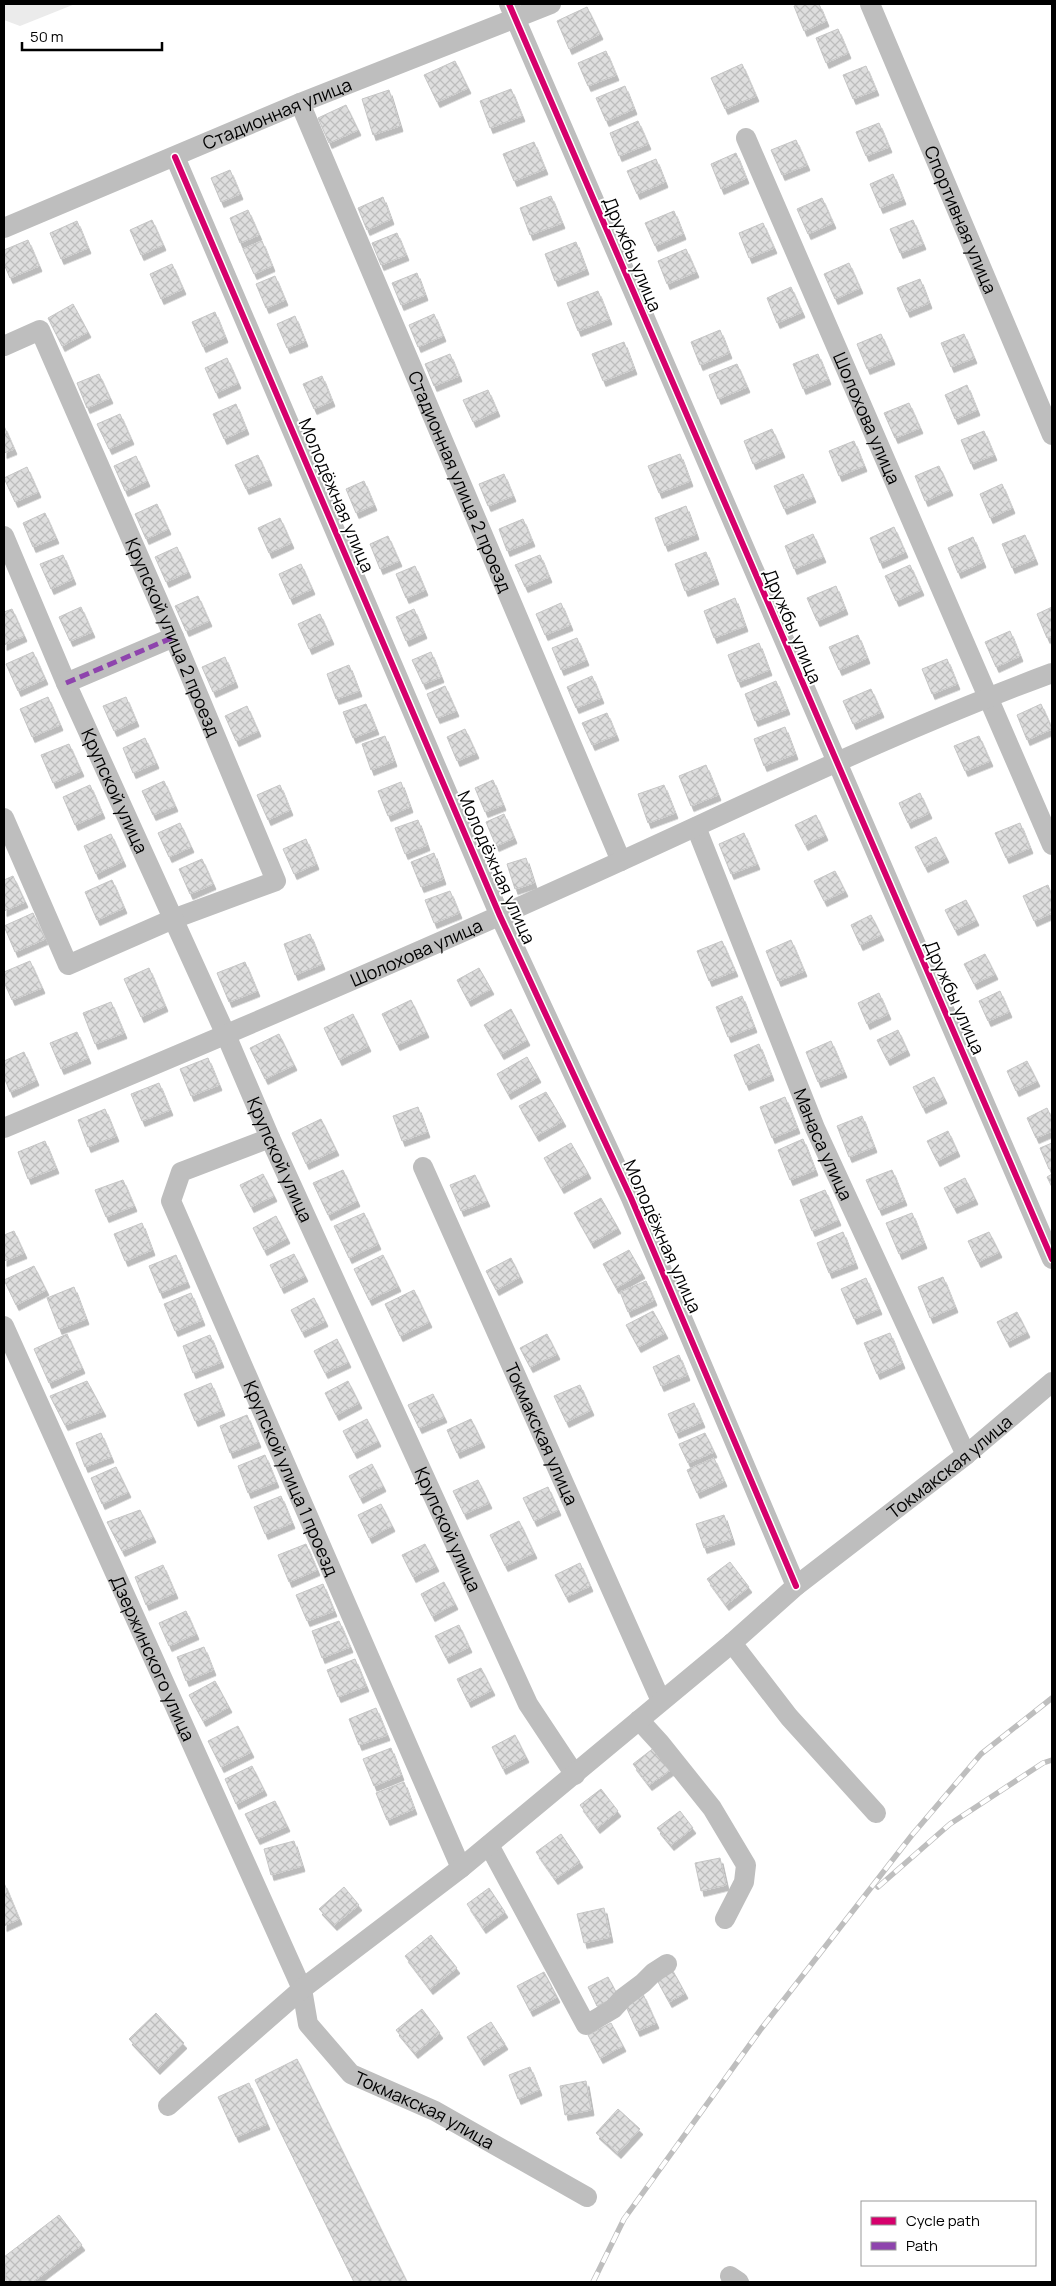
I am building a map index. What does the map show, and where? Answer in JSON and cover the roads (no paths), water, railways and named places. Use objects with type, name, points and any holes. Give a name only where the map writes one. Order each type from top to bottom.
[{"type":"street","name":"Стадионная улица","points":[[4,228],[175,157],[512,12],[552,4]]},
{"type":"street","name":"Спортивная улица","points":[[870,4],[1052,435]]},
{"type":"street","name":"Дружбы улица","points":[[512,12],[1052,1259]]},
{"type":"street","name":"Стадионная улица 2 проезд","points":[[300,103],[621,861]]},
{"type":"street","name":"Шолохова улица","points":[[746,138],[1052,845]]},
{"type":"street","name":"Молодёжная улица","points":[[175,157],[500,916],[631,1198],[796,1586]]},
{"type":"street","name":"Крупской улица 2 проезд","points":[[4,346],[40,330],[174,638],[276,881],[173,919]]},
{"type":"street","name":"Крупской улица","points":[[4,536],[66,683],[226,1035],[270,1138],[528,1704],[575,1774]]},
{"type":"street","points":[[66,683],[174,638]]},
{"type":"street","name":"Шолохова улица","points":[[4,1128],[226,1035],[500,916],[836,763],[989,696],[1052,673]]},
{"type":"street","points":[[4,818],[68,964],[173,919]]},
{"type":"street","name":"Манаса улица","points":[[696,827],[815,1128],[966,1455]]},
{"type":"street","name":"Крупской улица 1 проезд","points":[[270,1138],[181,1172],[171,1201],[461,1868]]},
{"type":"street","name":"Токмакская улица","points":[[423,1166],[661,1701]]},
{"type":"street","name":"Дзержинского улица","points":[[4,1326],[302,1989]]},
{"type":"street","name":"Токмакская улица","points":[[168,2106],[302,1989],[490,1845],[732,1643],[796,1586],[966,1455],[1052,1382]]},
{"type":"street","points":[[732,1643],[789,1717],[876,1813]]},
{"type":"street","points":[[639,1720],[712,1808],[746,1865],[744,1882],[725,1919]]},
{"type":"street","points":[[490,1845],[586,2025],[613,2009],[653,1972],[668,1964]]},
{"type":"street","name":"Токмакская улица","points":[[302,1989],[308,2024],[351,2074],[435,2111],[586,2197]]},
{"type":"railway","points":[[593,2282],[624,2219],[761,2029],[912,1835],[981,1754],[1052,1698]]},
{"type":"railway","points":[[878,1887],[950,1824],[1043,1763],[1052,1760]]}]
